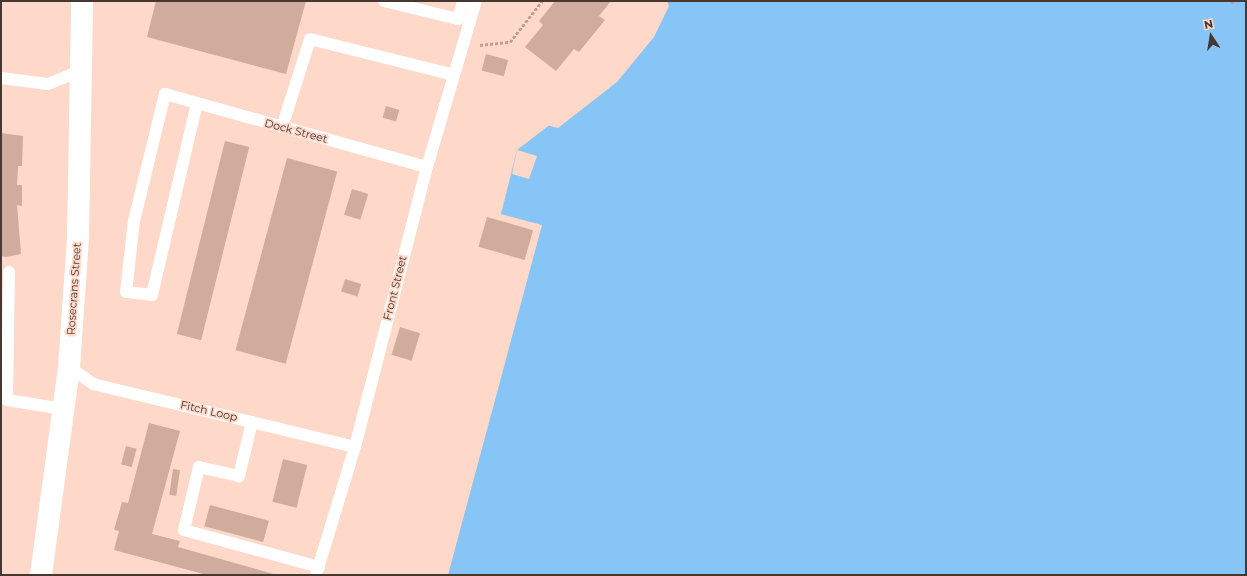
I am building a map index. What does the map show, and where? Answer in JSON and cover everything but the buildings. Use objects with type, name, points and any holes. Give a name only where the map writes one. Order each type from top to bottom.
[{"type":"street","name":"Rosecrans Street","points":[[41,575],[69,367],[78,237],[82,1]]},
{"type":"lane","points":[[384,1],[458,19],[462,1]]},
{"type":"lane","name":"Front Street","points":[[317,571],[355,447],[427,167],[476,1]]},
{"type":"lane","points":[[282,127],[310,39],[454,76]]},
{"type":"lane","points":[[1,78],[48,84],[80,71]]},
{"type":"lane","name":"Dock Street","points":[[197,103],[152,295],[126,292],[134,221],[165,94],[427,167]]},
{"type":"lane","points":[[9,272],[7,400],[63,409]]},
{"type":"lane","name":"Fitch Loop","points":[[69,367],[93,384],[355,447]]},
{"type":"lane","points":[[252,422],[239,476],[199,466],[184,530],[317,571]]},
{"type":"path","points":[[471,43],[485,46],[510,42],[542,1]]},
{"type":"water","points":[[653,1],[1246,1],[1246,575],[448,575],[542,225],[501,214],[517,150],[560,117],[653,10]]},
{"type":"pier","points":[[651,1],[667,1],[669,6],[654,37],[617,82],[558,128],[546,125],[559,116],[651,9]]},
{"type":"pier","points":[[517,150],[537,156],[529,179],[512,174]]}]
